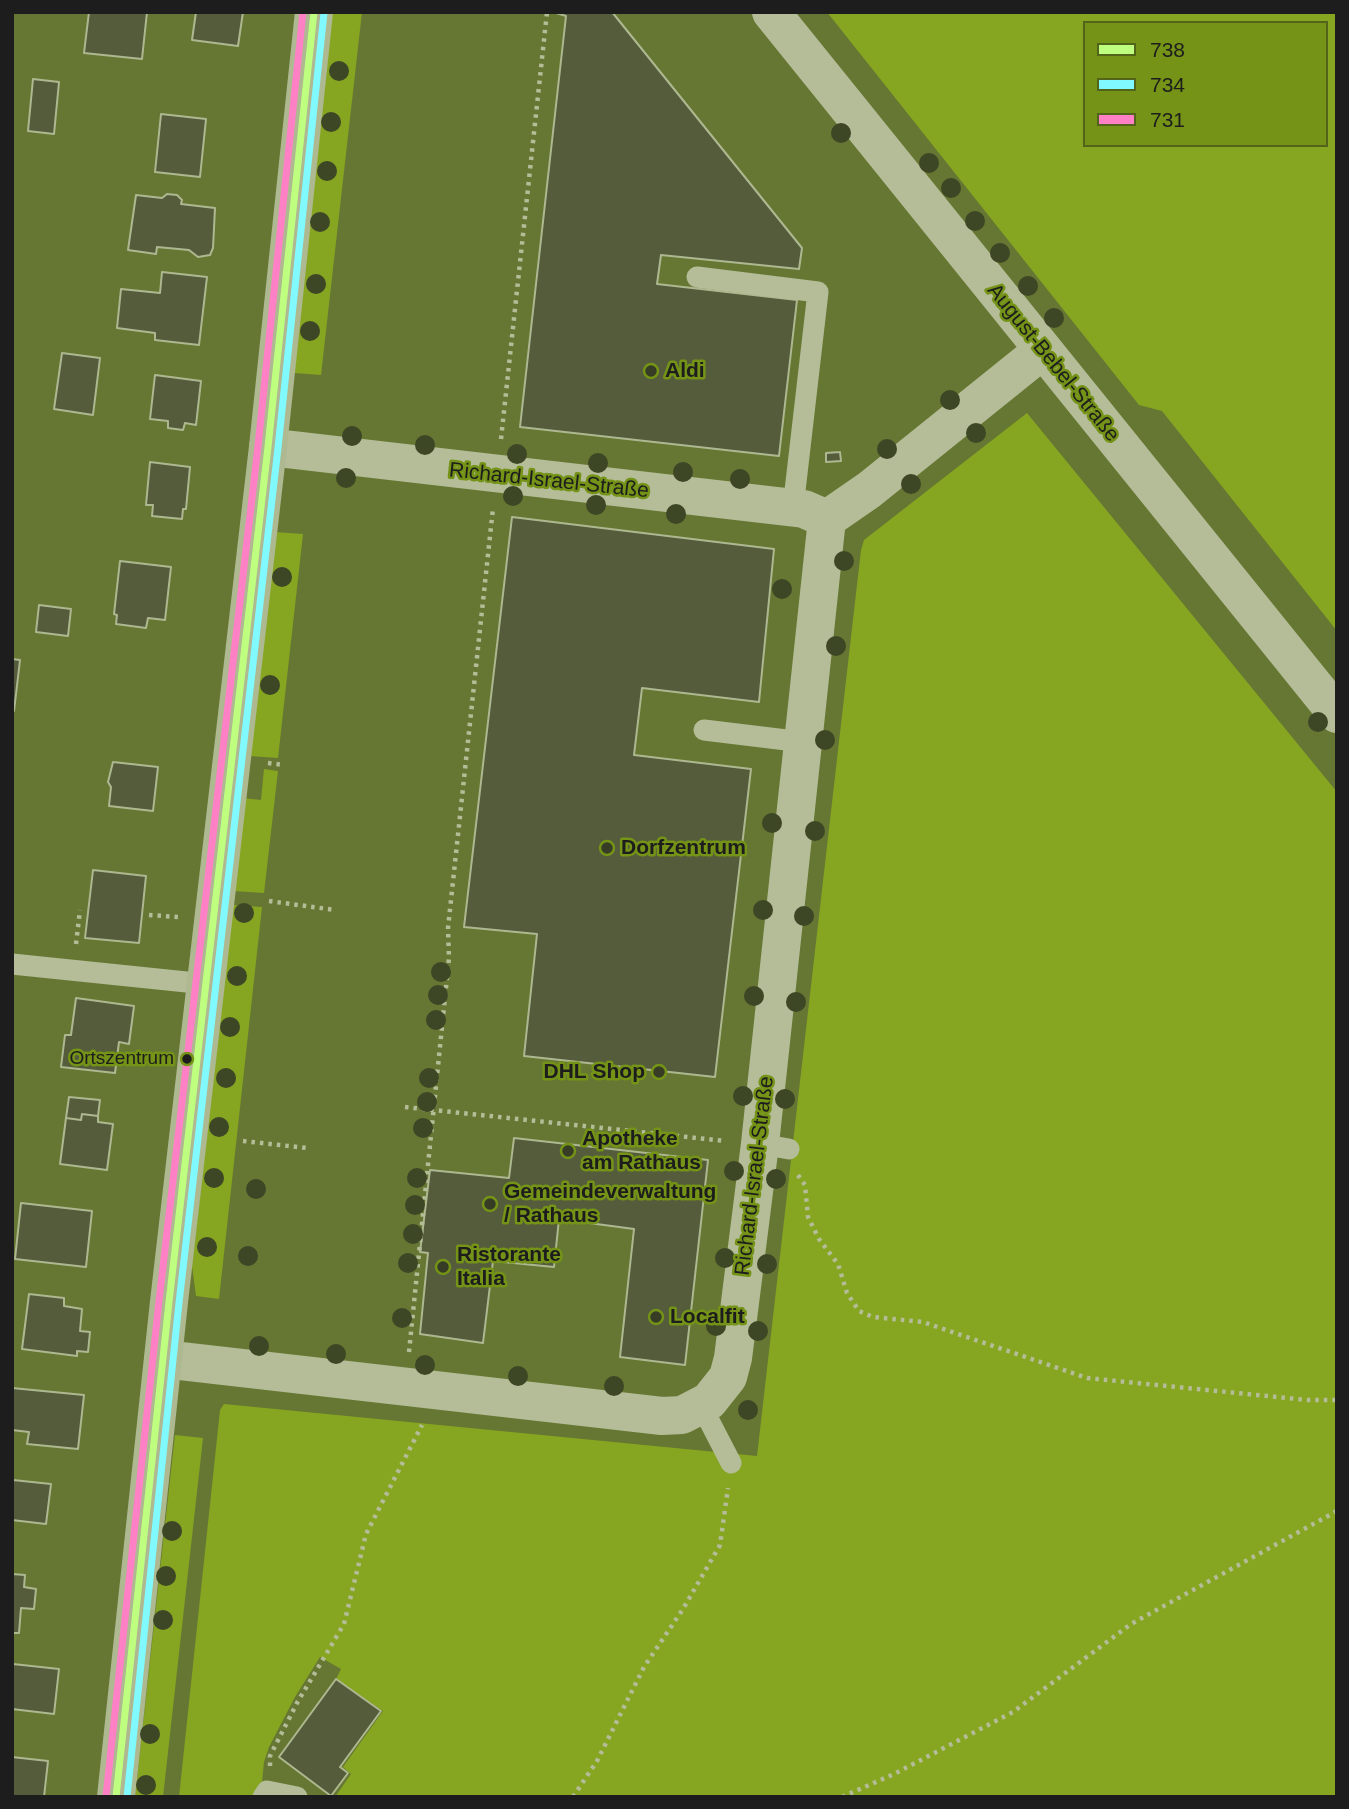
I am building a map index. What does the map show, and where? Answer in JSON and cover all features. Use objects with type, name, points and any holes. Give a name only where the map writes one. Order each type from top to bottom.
[{"type":"street","points":[[116,1797],[163,1359],[268,447],[314,12]]},
{"type":"street","name":"August-Bebel-Straße","points":[[771,12],[1337,714]]},
{"type":"street","points":[[810,514],[869,490],[1043,350]]},
{"type":"street","name":"Richard-Israel-Straße","points":[[163,1359],[662,1416],[682,1415],[709,1401],[728,1377],[774,1147],[803,742],[810,514],[268,447]]},
{"type":"lane","points":[[697,277],[818,292],[810,514]]},
{"type":"lane","points":[[704,730],[803,742]]},
{"type":"lane","points":[[12,964],[206,984]]},
{"type":"lane","points":[[701,1405],[731,1463]]},
{"type":"lane","points":[[265,1794],[297,1797]]},
{"type":"path","points":[[500,443],[547,12]]},
{"type":"path","points":[[409,1353],[449,958],[448,928],[494,504]]},
{"type":"path","points":[[266,763],[284,765]]},
{"type":"path","points":[[270,901],[335,910]]},
{"type":"path","points":[[149,915],[163,916]]},
{"type":"path","points":[[405,1107],[774,1147]]},
{"type":"path","points":[[243,1141],[307,1148]]},
{"type":"path","points":[[793,1170],[806,1185],[808,1217],[819,1239],[838,1264],[847,1293],[859,1311],[873,1317],[923,1322],[1087,1378],[1307,1400],[1337,1400]]},
{"type":"path","points":[[265,1794],[270,1756],[297,1703],[344,1624],[366,1534],[427,1415]]},
{"type":"path","points":[[573,1797],[597,1761],[644,1667],[683,1609],[720,1545],[731,1463]]},
{"type":"path","points":[[842,1797],[894,1774],[1013,1712],[1132,1624],[1337,1511]]},
{"type":"green space","points":[[331,12],[362,12],[321,375],[294,373]]},
{"type":"green space","points":[[827,12],[1337,12],[1337,631],[1162,411],[1139,405]]},
{"type":"green space","points":[[1027,413],[1337,792],[1337,1797],[335,1797],[351,1774],[343,1767],[383,1711],[336,1679],[341,1669],[320,1657],[269,1747],[262,1782],[255,1797],[179,1797],[220,1410],[224,1404],[757,1456],[861,550],[864,540]]},
{"type":"green space","points":[[274,532],[303,534],[278,758],[250,756]]},
{"type":"green space","points":[[264,769],[278,771],[264,893],[234,891],[243,798],[261,800]]},
{"type":"green space","points":[[233,905],[262,907],[219,1299],[196,1296],[192,1266]]},
{"type":"green space","points":[[175,1435],[203,1438],[163,1797],[135,1797]]},
{"type":"building","points":[[89,12],[147,12],[142,59],[84,53]]},
{"type":"building","points":[[196,12],[243,12],[238,46],[192,40]]},
{"type":"building","points":[[553,12],[612,12],[802,248],[799,269],[661,255],[657,284],[797,300],[779,456],[520,427],[566,16]]},
{"type":"building","points":[[33,79],[59,82],[54,134],[28,131]]},
{"type":"building","points":[[161,114],[206,119],[200,177],[155,172]]},
{"type":"building","points":[[167,194],[177,195],[182,200],[181,204],[215,208],[213,248],[210,255],[198,257],[189,250],[157,247],[156,254],[128,250],[136,195],[162,198]]},
{"type":"building","points":[[162,272],[207,277],[199,345],[155,340],[155,333],[117,328],[121,289],[160,293]]},
{"type":"building","points":[[62,353],[100,358],[93,415],[54,409]]},
{"type":"building","points":[[155,375],[201,381],[196,425],[185,423],[183,430],[168,428],[168,421],[150,419]]},
{"type":"building","points":[[840,452],[841,461],[826,462],[826,453]]},
{"type":"building","points":[[150,462],[190,467],[186,509],[183,509],[182,519],[152,516],[153,505],[146,505]]},
{"type":"building","name":"Dorfzentrum","points":[[512,517],[774,549],[759,702],[642,688],[634,755],[751,769],[715,1077],[524,1056],[537,934],[464,927]]},
{"type":"building","points":[[120,561],[171,567],[165,620],[148,618],[146,628],[116,624],[117,615],[114,614]]},
{"type":"building","points":[[39,605],[71,609],[68,636],[36,632]]},
{"type":"building","points":[[12,659],[20,660],[14,711],[12,711]]},
{"type":"building","points":[[113,762],[158,767],[153,811],[109,806],[111,787],[108,782]]},
{"type":"building","points":[[93,870],[146,876],[139,943],[85,938]]},
{"type":"building","points":[[76,998],[134,1006],[129,1044],[119,1042],[115,1073],[61,1067],[65,1035],[71,1035]]},
{"type":"building","points":[[69,1097],[100,1100],[98,1116],[82,1114],[81,1120],[66,1118]]},
{"type":"building","points":[[82,1114],[98,1116],[98,1122],[113,1124],[107,1170],[60,1164],[66,1118],[81,1120]]},
{"type":"building","points":[[514,1138],[708,1160],[685,1365],[620,1357],[634,1229],[559,1219],[554,1267],[493,1261],[483,1343],[420,1334],[428,1253],[420,1252],[430,1170],[509,1178]]},
{"type":"building","points":[[21,1203],[92,1211],[86,1267],[15,1259]]},
{"type":"building","points":[[29,1294],[64,1298],[64,1306],[82,1309],[80,1331],[90,1332],[88,1352],[77,1351],[77,1356],[22,1349]]},
{"type":"building","points":[[12,1388],[84,1395],[78,1449],[27,1444],[29,1432],[12,1430]]},
{"type":"building","points":[[13,1480],[51,1484],[46,1524],[12,1520]]},
{"type":"building","points":[[12,1574],[25,1575],[24,1587],[36,1589],[34,1609],[21,1608],[19,1633],[12,1633]]},
{"type":"building","points":[[13,1664],[59,1669],[54,1714],[12,1709]]},
{"type":"building","points":[[336,1679],[381,1711],[340,1767],[348,1773],[331,1796],[279,1757]]},
{"type":"building","points":[[12,1757],[48,1761],[44,1797],[12,1797]]},
{"type":"transit line","name":"731","points":[[106,1796],[159,1301],[258,446],[303,12]]},
{"type":"transit line","name":"738","points":[[116,1797],[169,1302],[268,447],[314,12]]},
{"type":"transit line","name":"734","points":[[127,1797],[179,1303],[278,448],[324,13]]},
{"type":"place","name":"Aldi","points":[[651,371]]},
{"type":"place","name":"Dorfzentrum","points":[[607,848]]},
{"type":"place","name":"Ortszentrum","points":[[187,1059]]},
{"type":"place","name":"DHL Shop","points":[[659,1072]]},
{"type":"place","name":"Apotheke am Rathaus","points":[[568,1151]]},
{"type":"place","name":"Gemeindeverwaltung / Rathaus","points":[[490,1204]]},
{"type":"place","name":"Ristorante Italia","points":[[443,1267]]},
{"type":"place","name":"Localfit","points":[[656,1317]]}]
